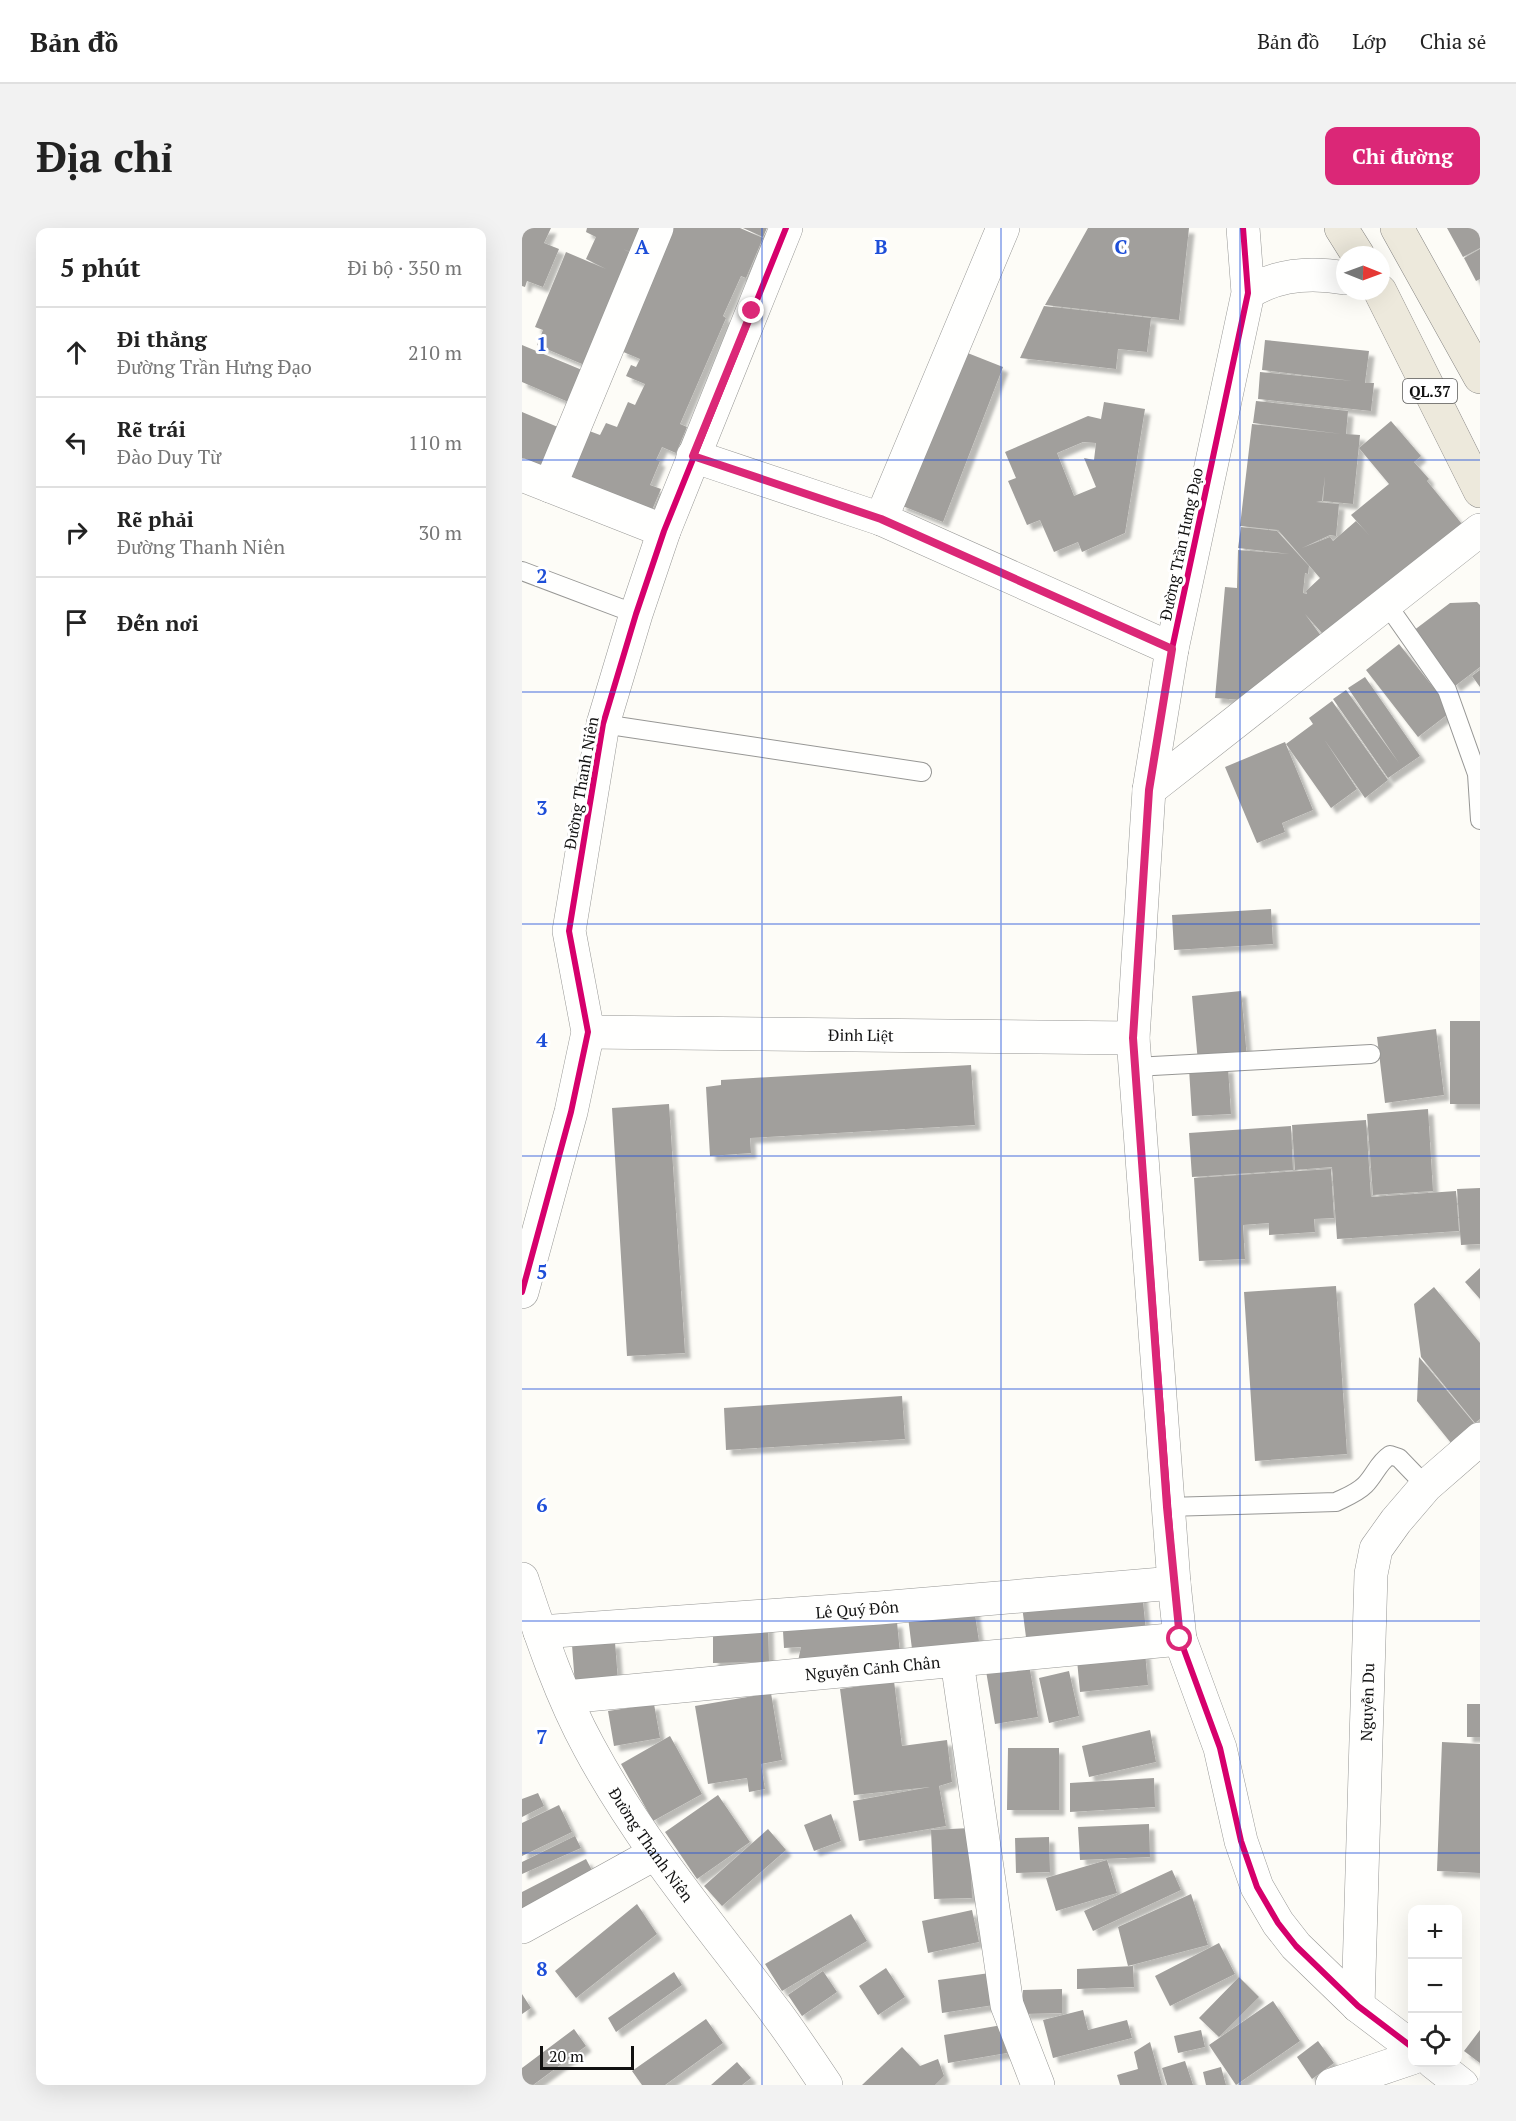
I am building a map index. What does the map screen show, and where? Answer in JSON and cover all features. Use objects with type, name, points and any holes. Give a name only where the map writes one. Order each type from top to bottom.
[{"type":"main road","points":[[1341,228],[1352,246]]},
{"type":"main road","name":"QL.37","points":[[1397,228],[1480,377]]},
{"type":"main road","name":"QL.37","points":[[1384,300],[1480,491]]},
{"type":"street","points":[[657,228],[536,480],[664,531]]},
{"type":"street","name":"Đường Thanh Niên","points":[[522,1292],[571,1112],[588,1032],[569,931],[603,724],[664,531],[786,228]]},
{"type":"street","points":[[881,519],[1003,228]]},
{"type":"street","name":"Đường Trần Hưng Đạo","points":[[1242,229],[1248,293],[1172,649],[1149,790],[1134,1053],[1167,1507],[1180,1639],[1220,1748],[1241,1841],[1257,1887],[1278,1923],[1296,1946],[1358,2006],[1408,2043]]},
{"type":"street","points":[[1248,293],[1262,284],[1280,278],[1310,274],[1336,277]]},
{"type":"street","points":[[693,456],[881,519],[1172,649]]},
{"type":"street","points":[[1149,790],[1480,530]]},
{"type":"street","name":"Đinh Liệt","points":[[588,1032],[1134,1053]]},
{"type":"street","name":"Nguyễn Du","points":[[1358,2006],[1371,1574],[1377,1549],[1396,1521],[1426,1486],[1480,1438]]},
{"type":"street","name":"Đường Thanh Niên","points":[[522,1579],[540,1632],[577,1724],[590,1750],[654,1854],[778,2016],[826,2085]]},
{"type":"street","name":"Lê Quý Đôn","points":[[540,1632],[1174,1583]]},
{"type":"street","name":"Nguyễn Cảnh Chân","points":[[566,1697],[1180,1639]]},
{"type":"street","points":[[957,1661],[1007,2006],[1038,2085]]},
{"type":"street","points":[[522,1927],[654,1854]]},
{"type":"street","points":[[1332,2085],[1408,2060]]},
{"type":"street","points":[[1439,2067],[1462,2085]]},
{"type":"lane","points":[[522,571],[636,614]]},
{"type":"lane","points":[[1386,603],[1447,690],[1477,774],[1480,820]]},
{"type":"lane","points":[[603,724],[922,772]]},
{"type":"lane","points":[[1134,1053],[1371,1054]]},
{"type":"lane","points":[[1167,1507],[1336,1502],[1366,1484],[1381,1460],[1390,1455],[1399,1458],[1426,1486]]},
{"type":"building","points":[[522,228],[551,228],[544,243],[559,249],[543,287],[527,281],[525,287],[522,286]]},
{"type":"building","points":[[587,228],[652,228],[640,256],[623,249],[638,256],[594,369],[537,345],[543,330],[535,327],[566,252],[606,269],[586,259],[596,237],[586,232]]},
{"type":"building","points":[[671,228],[740,228],[763,238],[746,278],[741,276],[723,316],[726,318],[680,424],[687,427],[676,453],[662,447],[656,460],[660,461],[650,485],[661,489],[649,517],[562,479],[584,429],[600,435],[606,423],[617,427],[628,402],[635,405],[645,384],[626,376],[631,365],[636,367],[640,359],[621,351]]},
{"type":"building","points":[[743,228],[767,228],[763,237]]},
{"type":"building","points":[[1088,228],[1189,228],[1179,320],[1045,305]]},
{"type":"building","points":[[1447,228],[1480,228],[1480,248],[1463,257]]},
{"type":"building","points":[[1480,249],[1480,279],[1476,281],[1464,258]]},
{"type":"building","points":[[1044,306],[1151,318],[1147,352],[1118,349],[1116,369],[1020,358]]},
{"type":"building","points":[[1265,340],[1369,351],[1365,383],[1374,383],[1371,411],[1258,399],[1260,372],[1353,381],[1262,370]]},
{"type":"building","points":[[522,345],[594,375],[580,407],[522,382]]},
{"type":"building","points":[[960,350],[1003,367],[943,522],[900,505]]},
{"type":"building","points":[[1256,401],[1348,411],[1346,434],[1360,435],[1353,504],[1323,501],[1325,476],[1322,501],[1316,502],[1339,504],[1336,536],[1330,535],[1302,548],[1330,537],[1333,541],[1356,521],[1370,536],[1351,515],[1389,484],[1359,448],[1391,421],[1421,456],[1414,462],[1466,529],[1329,641],[1305,614],[1327,644],[1242,700],[1215,698],[1225,587],[1237,588],[1238,550],[1290,554],[1238,548],[1241,527],[1277,531],[1309,566],[1308,574],[1305,573],[1303,593],[1307,594],[1306,591],[1320,578],[1278,530],[1240,526],[1252,424],[1342,434],[1253,423]]},
{"type":"building","points":[[1104,402],[1145,409],[1125,533],[1082,552],[1078,542],[1054,552],[1040,520],[1027,525],[1008,481],[1016,478],[1005,452],[1088,416],[1101,419]],"holes":[[[1083,442],[1096,443],[1094,460],[1084,458],[1096,487],[1074,496],[1057,453]]]},
{"type":"building","points":[[522,412],[565,430],[547,483],[522,473]]},
{"type":"building","points":[[1477,602],[1480,605],[1480,667],[1455,686],[1413,631],[1450,603]]},
{"type":"building","points":[[1399,644],[1452,711],[1418,737],[1366,670]]},
{"type":"building","points":[[1480,670],[1480,687],[1472,676]]},
{"type":"building","points":[[1365,677],[1420,756],[1388,778],[1333,699],[1346,690],[1399,763],[1348,688]]},
{"type":"building","points":[[1332,701],[1388,780],[1365,798],[1324,739],[1357,789],[1331,808],[1286,744],[1313,724],[1309,718]]},
{"type":"building","points":[[1285,742],[1313,810],[1282,823],[1285,832],[1257,843],[1225,767]]},
{"type":"building","points":[[1271,909],[1273,944],[1174,950],[1172,915]]},
{"type":"building","points":[[1241,991],[1247,1058],[1198,1062],[1192,996]]},
{"type":"building","points":[[1450,1021],[1480,1021],[1480,1104],[1450,1104]]},
{"type":"building","points":[[1436,1029],[1444,1095],[1385,1103],[1377,1037]]},
{"type":"building","points":[[971,1065],[975,1125],[750,1138],[751,1153],[710,1156],[706,1087],[721,1085],[721,1080]]},
{"type":"building","points":[[1228,1067],[1231,1114],[1192,1116],[1189,1069]]},
{"type":"building","points":[[669,1104],[685,1353],[627,1356],[612,1108]]},
{"type":"building","points":[[1428,1109],[1433,1191],[1373,1195],[1367,1114]]},
{"type":"building","points":[[1366,1120],[1371,1197],[1456,1191],[1459,1231],[1337,1239],[1332,1167],[1295,1170],[1292,1125]]},
{"type":"building","points":[[1291,1126],[1293,1170],[1192,1177],[1189,1133]]},
{"type":"building","points":[[1331,1169],[1334,1218],[1314,1219],[1315,1232],[1269,1235],[1269,1223],[1243,1225],[1245,1259],[1199,1261],[1194,1178]]},
{"type":"building","points":[[1480,1188],[1480,1244],[1461,1245],[1457,1189]]},
{"type":"building","points":[[1480,1268],[1480,1299],[1465,1282]]},
{"type":"building","points":[[1336,1286],[1347,1454],[1255,1461],[1244,1292]]},
{"type":"building","points":[[1434,1287],[1480,1343],[1480,1419],[1475,1423],[1421,1357],[1414,1304]]},
{"type":"building","points":[[1419,1357],[1474,1423],[1451,1443],[1417,1401]]},
{"type":"building","points":[[902,1396],[905,1439],[726,1450],[724,1408]]},
{"type":"building","points":[[1142,1592],[1146,1631],[1027,1645],[1022,1606]]},
{"type":"building","points":[[974,1608],[980,1648],[913,1657],[908,1617]]},
{"type":"building","points":[[897,1622],[900,1653],[798,1661],[801,1647],[784,1648],[783,1631]]},
{"type":"building","points":[[768,1625],[769,1662],[713,1663],[713,1626]]},
{"type":"building","points":[[615,1642],[618,1681],[575,1685],[572,1645]]},
{"type":"building","points":[[1145,1652],[1148,1685],[1080,1692],[1077,1660]]},
{"type":"building","points":[[1029,1664],[1038,1717],[995,1724],[986,1671]]},
{"type":"building","points":[[1069,1671],[1079,1716],[1049,1723],[1039,1678]]},
{"type":"building","points":[[894,1681],[902,1746],[947,1740],[952,1782],[939,1786],[946,1826],[859,1841],[853,1801],[930,1787],[854,1795],[840,1689]]},
{"type":"building","points":[[771,1693],[782,1760],[761,1764],[765,1789],[749,1792],[747,1778],[708,1784],[695,1706]]},
{"type":"building","points":[[654,1704],[660,1738],[614,1746],[608,1711]]},
{"type":"building","points":[[1467,1704],[1480,1704],[1480,1737],[1467,1737]]},
{"type":"building","points":[[1150,1730],[1156,1762],[1089,1777],[1082,1746]]},
{"type":"building","points":[[670,1736],[702,1794],[653,1821],[621,1764]]},
{"type":"building","points":[[1442,1742],[1480,1744],[1480,1873],[1437,1871]]},
{"type":"building","points":[[1008,1748],[1059,1748],[1059,1810],[1007,1810]]},
{"type":"building","points":[[1154,1778],[1155,1807],[1070,1812],[1070,1783]]},
{"type":"building","points":[[538,1793],[544,1806],[522,1817],[522,1799]]},
{"type":"building","points":[[718,1795],[750,1842],[697,1879],[665,1832]]},
{"type":"building","points":[[559,1805],[572,1832],[522,1856],[522,1823]]},
{"type":"building","points":[[831,1814],[841,1841],[814,1851],[804,1825]]},
{"type":"building","points":[[1149,1824],[1150,1857],[1080,1860],[1078,1827]]},
{"type":"building","points":[[970,1828],[972,1898],[934,1899],[931,1830]]},
{"type":"building","points":[[768,1829],[786,1850],[722,1906],[704,1886]]},
{"type":"building","points":[[575,1836],[581,1848],[522,1874],[522,1862]]},
{"type":"building","points":[[1049,1837],[1050,1872],[1016,1873],[1015,1838]]},
{"type":"building","points":[[586,1859],[595,1876],[522,1914],[522,1892]]},
{"type":"building","points":[[1107,1860],[1117,1893],[1056,1911],[1046,1878]]},
{"type":"building","points":[[1172,1870],[1181,1890],[1093,1931],[1084,1911]]},
{"type":"building","points":[[1191,1894],[1208,1945],[1128,1966],[1118,1927]]},
{"type":"building","points":[[637,1904],[657,1934],[576,1998],[555,1971]]},
{"type":"building","points":[[972,1910],[979,1942],[928,1953],[922,1921]]},
{"type":"building","points":[[851,1914],[867,1941],[782,1991],[765,1964]]},
{"type":"building","points":[[1219,1943],[1235,1974],[1170,2006],[1155,1976]]},
{"type":"building","points":[[1133,1966],[1134,1987],[1077,1989],[1077,1969]]},
{"type":"building","points":[[886,1968],[905,1997],[878,2015],[859,1986]]},
{"type":"building","points":[[823,1971],[837,1992],[802,2016],[788,1995]]},
{"type":"building","points":[[674,1972],[682,1985],[616,2032],[608,2018]]},
{"type":"building","points":[[990,1973],[994,2005],[942,2013],[938,1980]]},
{"type":"building","points":[[1239,1977],[1259,1997],[1219,2037],[1199,2018]]},
{"type":"building","points":[[1062,1989],[1062,2013],[1023,2014],[1023,1990]]},
{"type":"building","points":[[522,1994],[531,2008],[522,2014]]},
{"type":"building","points":[[1273,2001],[1300,2041],[1236,2085],[1209,2045]]},
{"type":"building","points":[[1083,2010],[1088,2030],[1127,2020],[1132,2038],[1053,2058],[1043,2020]]},
{"type":"building","points":[[706,2019],[723,2043],[665,2085],[642,2085],[632,2071]]},
{"type":"building","points":[[1002,2025],[1007,2053],[948,2063],[944,2035]]},
{"type":"building","points":[[574,2029],[586,2046],[533,2085],[522,2085],[522,2068]]},
{"type":"building","points":[[1201,2030],[1205,2047],[1178,2053],[1174,2036]]},
{"type":"building","points":[[1480,2030],[1480,2063],[1464,2051]]},
{"type":"building","points":[[1318,2041],[1334,2063],[1312,2079],[1297,2057]]},
{"type":"building","points":[[1150,2042],[1162,2085],[1120,2085],[1117,2075],[1138,2069],[1134,2052]]},
{"type":"building","points":[[902,2047],[920,2066],[938,2059],[944,2076],[935,2085],[862,2085]]},
{"type":"building","points":[[1185,2061],[1193,2085],[1167,2085],[1162,2068]]},
{"type":"building","points":[[737,2062],[751,2078],[742,2085],[711,2085]]},
{"type":"building","points":[[1221,2067],[1226,2085],[1206,2085],[1203,2072]]},
{"type":"cycle path","points":[[522,1292],[571,1112],[588,1032],[569,931],[603,724],[664,531],[786,228]]},
{"type":"cycle path","points":[[1243,228],[1248,293],[1172,649],[1149,790],[1133,1038],[1174,1583],[1180,1639],[1220,1748],[1241,1841],[1257,1887],[1278,1923],[1296,1946],[1358,2006],[1408,2044]]},
{"type":"route","points":[[752,311],[693,456],[881,519],[1172,649],[1149,790],[1133,1038],[1167,1507],[1180,1639]]}]
